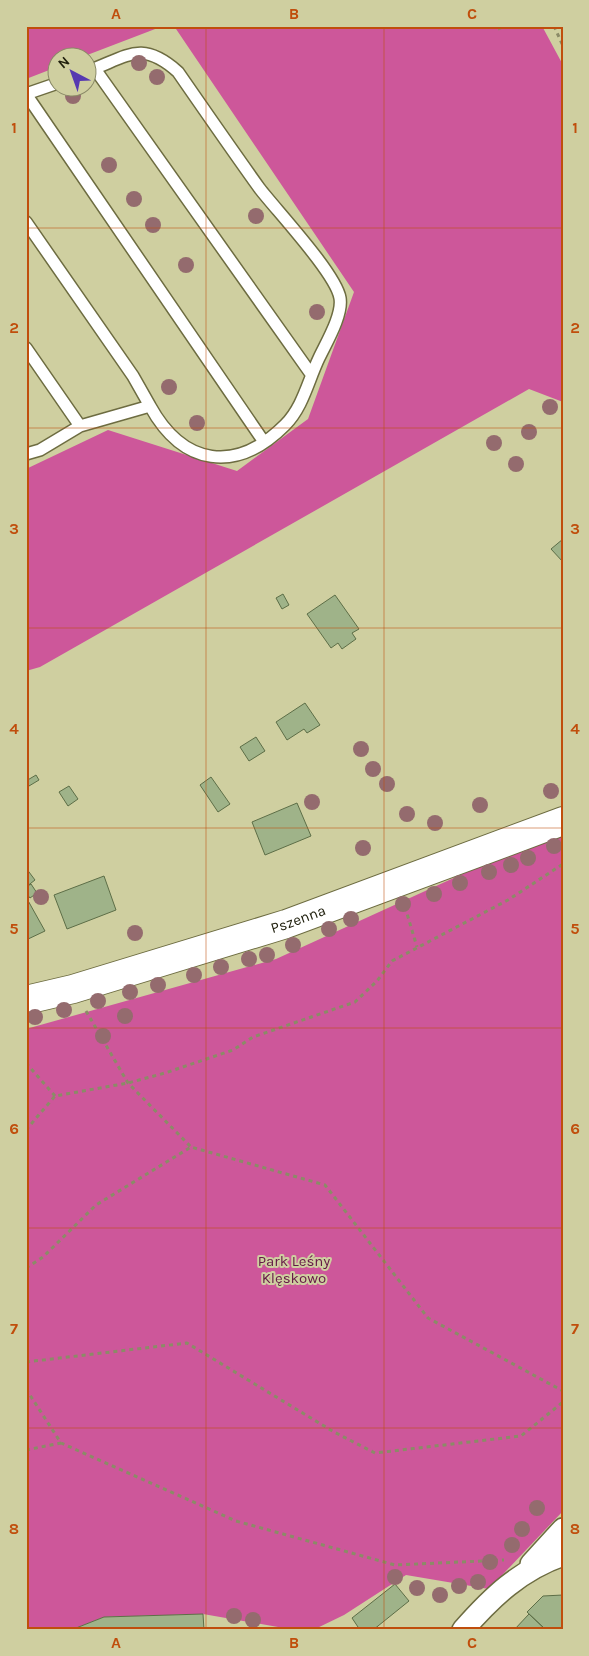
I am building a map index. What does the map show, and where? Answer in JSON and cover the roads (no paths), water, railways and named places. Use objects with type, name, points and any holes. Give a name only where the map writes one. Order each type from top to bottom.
[{"type":"street","name":"Pszenna","points":[[26,1000],[73,989],[286,924],[563,820]]},
{"type":"street","points":[[463,1630],[490,1599],[537,1558],[563,1529]]},
{"type":"street","points":[[516,1577],[546,1561],[563,1555]]},
{"type":"lane","points":[[26,222],[133,376],[158,422],[173,439],[210,458],[235,456],[264,442],[286,425],[302,402],[311,374],[337,320],[340,299],[330,278],[261,189],[178,72],[162,58],[149,53],[131,54],[98,67]]},
{"type":"lane","points":[[98,80],[311,374]]},
{"type":"lane","points":[[48,86],[26,94],[264,442]]},
{"type":"lane","points":[[26,348],[80,426]]},
{"type":"lane","points":[[26,454],[40,450],[80,426],[150,406]]},
{"type":"park label","name":"Park Leśny Klęskowo","points":[[294,1270]]}]
